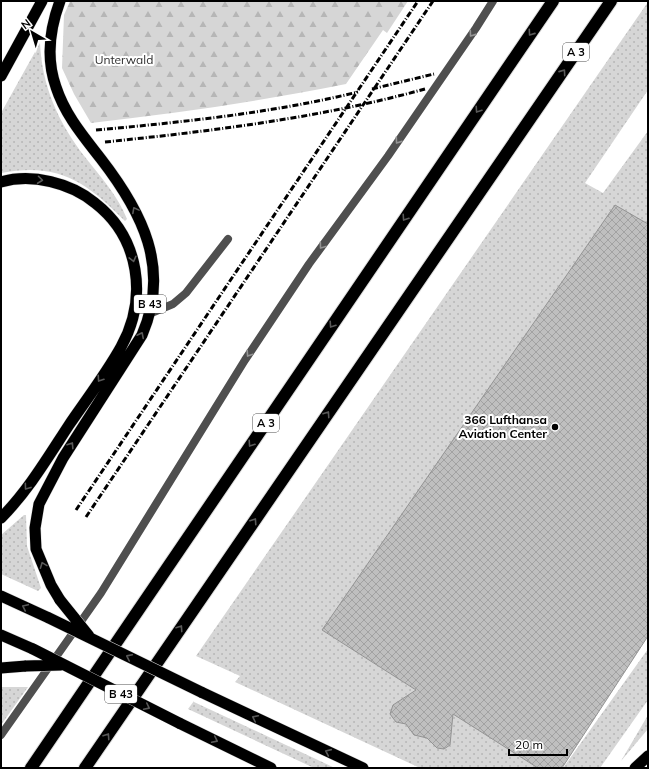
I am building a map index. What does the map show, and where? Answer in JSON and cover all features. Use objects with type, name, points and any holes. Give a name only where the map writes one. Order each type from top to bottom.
[{"type":"highway","points":[[1,76],[42,1]]},
{"type":"highway","name":"B 43","points":[[60,1],[52,27],[50,49],[56,87],[75,125],[115,177],[145,230],[151,250],[153,271],[149,314],[142,335],[63,458],[40,504],[35,528],[36,549],[51,585],[60,600],[90,638]]},
{"type":"highway","name":"A 3","points":[[31,768],[553,1]]},
{"type":"highway","name":"A 3","points":[[85,768],[612,1]]},
{"type":"highway","name":"B 43","points":[[1,182],[26,179],[46,181],[71,188],[87,196],[117,224],[130,245],[137,287],[133,318],[121,347],[30,484],[13,506],[1,518]]},
{"type":"highway","name":"B 43","points":[[1,596],[363,768]]},
{"type":"highway","name":"B 43","points":[[1,635],[33,649],[62,665],[271,768]]},
{"type":"highway","name":"B 43","points":[[1,668],[62,665]]},
{"type":"highway","points":[[635,768],[648,756]]},
{"type":"lane","points":[[1,735],[101,593],[233,380],[309,264],[397,143],[493,1]]},
{"type":"lane","points":[[149,314],[173,304],[186,293],[228,239]]},
{"type":"green space","name":"Unterwald","points":[[70,1],[408,1],[387,33],[383,30],[346,84],[219,106],[91,123],[74,94],[62,68],[64,15]]},
{"type":"green space","points":[[648,2],[648,90],[585,183],[603,193],[648,131],[648,224],[322,630],[538,768],[420,768],[235,682],[240,676],[196,656]]},
{"type":"green space","points":[[40,43],[44,74],[59,117],[75,144],[119,202],[127,219],[125,221],[97,196],[70,178],[39,170],[21,170],[1,173],[1,113]]},
{"type":"green space","points":[[24,515],[26,515],[27,546],[41,588],[38,591],[1,574],[1,535]]},
{"type":"green space","points":[[648,649],[648,700],[600,768],[563,768]]},
{"type":"green space","points":[[1,687],[28,687],[1,725]]},
{"type":"green space","points":[[194,701],[335,768],[314,768],[188,709]]},
{"type":"green space","points":[[648,715],[648,729],[621,761]]},
{"type":"building","name":"366 Lufthansa Aviation Center","points":[[615,205],[648,224],[648,636],[562,768],[538,768],[453,714],[450,745],[444,749],[437,748],[427,738],[414,735],[406,724],[396,722],[390,714],[393,705],[416,690],[322,630]]},
{"type":"railway","points":[[76,510],[418,1]]},
{"type":"railway","points":[[86,517],[433,1]]},
{"type":"railway","points":[[372,89],[434,74]]},
{"type":"railway","points":[[105,142],[226,128],[306,116],[425,89]]},
{"type":"railway","points":[[96,130],[228,116],[293,106],[358,92]]},
{"type":"place","name":"366 Lufthansa Aviation Center","points":[[555,427]]}]
